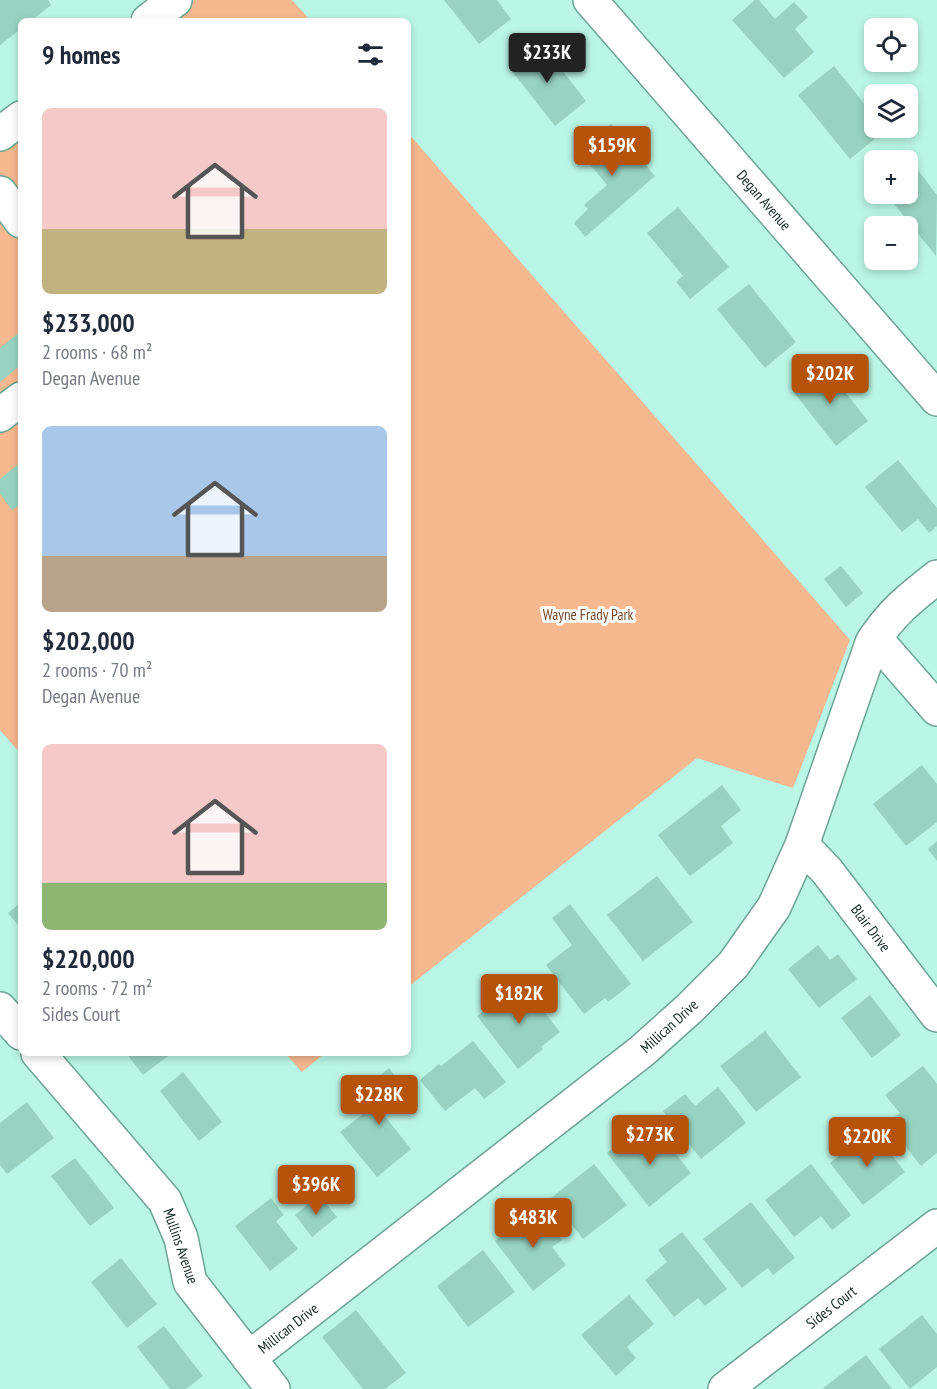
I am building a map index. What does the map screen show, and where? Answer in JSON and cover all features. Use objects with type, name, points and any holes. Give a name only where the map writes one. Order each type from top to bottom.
[{"type":"street","points":[[152,18],[175,0]]},
{"type":"street","name":"Degan Avenue","points":[[590,0],[937,399]]},
{"type":"street","points":[[0,134],[18,120]]},
{"type":"street","points":[[0,194],[18,217]]},
{"type":"street","points":[[0,416],[18,401]]},
{"type":"street","name":"Millican Drive","points":[[249,1358],[642,1051],[733,965],[774,907],[802,845],[875,638],[885,622],[937,577]]},
{"type":"street","points":[[875,638],[937,709]]},
{"type":"street","name":"Blair Drive","points":[[802,845],[827,871],[937,1015]]},
{"type":"street","points":[[0,1009],[18,1030]]},
{"type":"street","name":"Mullins Avenue","points":[[41,1056],[165,1201],[181,1238],[190,1282],[273,1389]]},
{"type":"street","name":"Sides Court","points":[[725,1389],[937,1226]]},
{"type":"green space","points":[[194,0],[292,0],[308,18],[171,18]]},
{"type":"green space","name":"Wayne Frady Park","points":[[411,136],[850,640],[793,788],[697,758],[411,985]]},
{"type":"green space","points":[[18,137],[18,751],[0,730],[0,151]]},
{"type":"green space","points":[[288,1056],[321,1056],[302,1072]]},
{"type":"building","points":[[0,0],[48,0],[51,5],[35,18],[18,18],[18,31],[0,45]]},
{"type":"building","points":[[444,0],[497,0],[511,19],[479,44]]},
{"type":"building","points":[[755,0],[759,0],[775,19],[794,2],[808,17],[795,29],[814,52],[784,78],[732,20]]},
{"type":"building","points":[[539,41],[586,101],[555,126],[508,66]]},
{"type":"building","points":[[834,66],[864,104],[864,138],[876,138],[850,159],[798,95]]},
{"type":"building","points":[[611,124],[655,176],[585,237],[574,223],[588,209],[584,205],[607,185],[578,150]]},
{"type":"building","points":[[918,170],[937,195],[936,256],[918,234],[918,216],[904,216],[894,204],[918,204]]},
{"type":"building","points":[[678,207],[729,267],[690,299],[676,282],[683,276],[647,233]]},
{"type":"building","points":[[749,284],[796,342],[765,368],[717,309]]},
{"type":"building","points":[[18,334],[18,367],[0,382],[0,348]]},
{"type":"building","points":[[824,365],[868,421],[836,446],[792,390]]},
{"type":"building","points":[[898,460],[937,508],[937,526],[929,533],[918,519],[902,532],[865,487]]},
{"type":"building","points":[[18,464],[18,506],[12,510],[0,494],[0,479]]},
{"type":"building","points":[[841,566],[863,593],[846,607],[824,579]]},
{"type":"building","points":[[922,765],[937,784],[937,822],[906,846],[873,804]]},
{"type":"building","points":[[722,785],[741,810],[721,826],[733,843],[690,876],[658,835]]},
{"type":"building","points":[[937,841],[937,861],[928,849]]},
{"type":"building","points":[[657,876],[693,922],[643,961],[607,915]]},
{"type":"building","points":[[570,904],[631,984],[608,1002],[605,998],[584,1014],[546,965],[572,945],[552,918]]},
{"type":"building","points":[[18,905],[18,925],[8,913]]},
{"type":"building","points":[[818,945],[830,960],[838,954],[857,979],[819,1008],[788,969]]},
{"type":"building","points":[[521,982],[560,1032],[518,1069],[477,1016]]},
{"type":"building","points":[[870,995],[901,1035],[872,1058],[841,1018]]},
{"type":"building","points":[[765,1031],[801,1077],[756,1112],[720,1066]]},
{"type":"building","points":[[473,1041],[506,1082],[484,1099],[475,1088],[445,1111],[420,1080]]},
{"type":"building","points":[[128,1056],[168,1056],[143,1075]]},
{"type":"building","points":[[923,1066],[937,1084],[937,1153],[921,1166],[887,1123],[900,1113],[885,1095]]},
{"type":"building","points":[[389,1068],[409,1094],[384,1115],[411,1149],[377,1177],[340,1132],[376,1104],[364,1089]]},
{"type":"building","points":[[183,1072],[222,1122],[199,1141],[160,1091]]},
{"type":"building","points":[[718,1087],[746,1123],[701,1159],[663,1111],[685,1094],[695,1106]]},
{"type":"building","points":[[27,1102],[54,1138],[7,1174],[0,1165],[0,1123]]},
{"type":"building","points":[[655,1127],[691,1173],[649,1207],[607,1153],[626,1138],[631,1145]]},
{"type":"building","points":[[872,1130],[905,1172],[863,1205],[830,1163]]},
{"type":"building","points":[[75,1158],[114,1208],[90,1226],[51,1176]]},
{"type":"building","points":[[594,1164],[627,1205],[583,1239],[551,1198]]},
{"type":"building","points":[[811,1164],[851,1215],[832,1230],[821,1216],[794,1237],[765,1200]]},
{"type":"building","points":[[319,1195],[337,1217],[312,1237],[295,1215]]},
{"type":"building","points":[[271,1198],[284,1215],[276,1221],[298,1249],[270,1271],[235,1226]]},
{"type":"building","points":[[751,1202],[795,1258],[773,1275],[768,1268],[742,1288],[703,1239]]},
{"type":"building","points":[[538,1208],[562,1240],[552,1247],[566,1265],[533,1291],[495,1241]]},
{"type":"building","points":[[682,1232],[727,1289],[705,1306],[698,1298],[674,1317],[645,1280],[667,1262],[658,1250]]},
{"type":"building","points":[[483,1250],[515,1292],[468,1327],[437,1286]]},
{"type":"building","points":[[121,1258],[157,1304],[127,1328],[91,1282]]},
{"type":"building","points":[[629,1295],[654,1324],[627,1347],[636,1358],[616,1376],[581,1335]]},
{"type":"building","points":[[356,1310],[406,1373],[385,1389],[363,1389],[322,1337]]},
{"type":"building","points":[[922,1315],[937,1334],[937,1367],[910,1389],[879,1349]]},
{"type":"building","points":[[164,1326],[203,1376],[186,1389],[170,1389],[137,1347]]},
{"type":"building","points":[[866,1355],[892,1389],[822,1389]]}]
